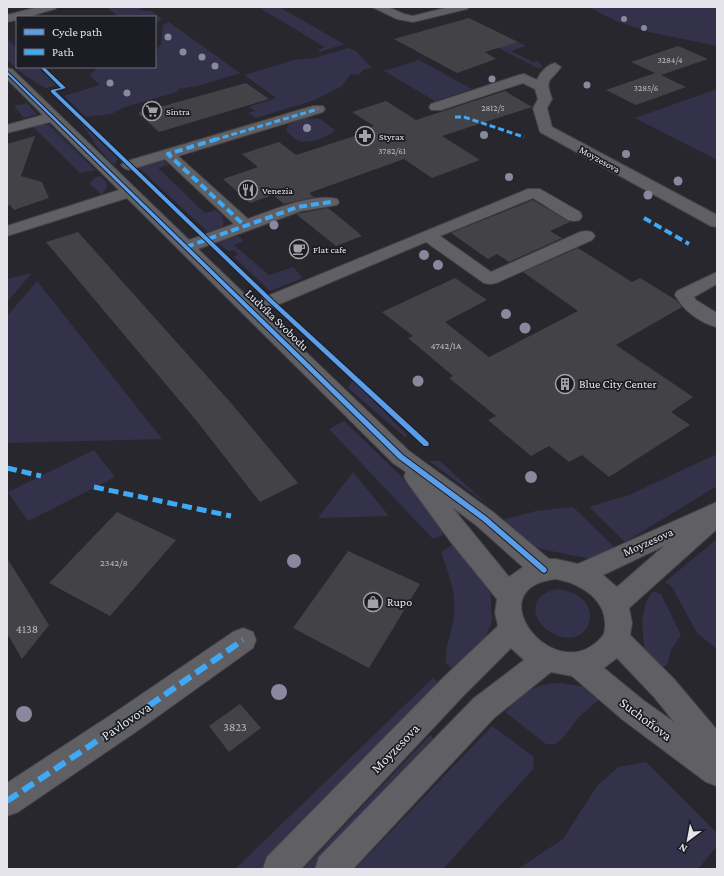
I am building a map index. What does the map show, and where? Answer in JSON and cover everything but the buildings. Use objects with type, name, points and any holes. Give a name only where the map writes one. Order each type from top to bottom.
[{"type":"street","points":[[7,12],[51,7]]},
{"type":"street","points":[[18,16],[51,7]]},
{"type":"street","points":[[378,7],[401,17],[413,19],[463,7]]},
{"type":"street","points":[[436,106],[524,78],[541,87],[545,76],[555,67]]},
{"type":"street","name":"Ludvíka Svobodu","points":[[7,72],[402,457],[485,519],[544,570]]},
{"type":"street","name":"Moyzesova","points":[[541,87],[545,99],[540,108],[545,129],[717,222]]},
{"type":"street","points":[[129,165],[318,109]]},
{"type":"street","points":[[8,129],[52,116]]},
{"type":"street","points":[[168,154],[246,226]]},
{"type":"street","points":[[9,226],[130,192]]},
{"type":"street","points":[[250,310],[534,192],[574,216]]},
{"type":"street","points":[[186,247],[298,207],[331,202]]},
{"type":"street","points":[[428,236],[490,279],[586,236]]},
{"type":"street","points":[[717,277],[684,295],[689,304],[717,321]]},
{"type":"street","name":"Ludvíka Svobodu","points":[[402,457],[459,534],[510,596]]},
{"type":"street","name":"Moyzesova","points":[[580,574],[717,511]]},
{"type":"street","name":"Moyzesova","points":[[614,605],[717,515]]},
{"type":"street","points":[[544,570],[568,570],[580,574],[594,582],[602,589],[614,605],[618,617],[619,628],[616,639],[607,651],[594,660],[577,663],[562,663],[547,659],[533,651],[522,641],[513,629],[508,618],[510,596],[522,579],[544,570]]},
{"type":"street","name":"Moyzesova","points":[[279,869],[455,685],[513,629]]},
{"type":"street","name":"Suchoňova","points":[[616,639],[664,688],[681,729],[717,771]]},
{"type":"street","name":"Pavlovova","points":[[7,801],[130,719],[243,640]]},
{"type":"street","points":[[331,869],[484,708],[547,659]]},
{"type":"street","name":"Suchoňova","points":[[577,663],[633,710],[681,729],[717,753]]},
{"type":"shaded area","points":[[106,7],[145,7],[139,10],[152,11],[162,19],[156,23],[156,16],[118,16]]},
{"type":"shaded area","points":[[258,7],[279,7],[344,44],[320,52],[318,50],[325,47]]},
{"type":"shaded area","points":[[717,7],[717,46],[649,32],[616,21],[591,8]]},
{"type":"shaded area","points":[[169,22],[240,73],[198,86],[178,89],[177,92],[125,107],[111,114],[86,117],[64,96],[100,85],[90,75],[96,69],[156,68],[156,51],[161,44],[163,25]]},
{"type":"shaded area","points":[[7,39],[16,47],[16,68],[7,59]]},
{"type":"shaded area","points":[[518,42],[526,46],[511,51],[533,62],[537,61],[542,65],[542,68],[537,68],[497,47]]},
{"type":"shaded area","points":[[349,48],[356,51],[372,68],[363,70],[359,75],[351,74],[342,86],[315,100],[256,118],[248,113],[255,111],[249,107],[276,98],[244,75],[294,60],[314,58]]},
{"type":"shaded area","points":[[419,60],[472,89],[435,101],[384,71]]},
{"type":"shaded area","points":[[16,68],[38,68],[57,85],[46,88]]},
{"type":"shaded area","points":[[717,89],[717,160],[635,118]]},
{"type":"shaded area","points":[[27,103],[37,114],[24,118],[14,106]]},
{"type":"shaded area","points":[[305,118],[320,119],[335,130],[329,135],[318,139],[308,142],[299,141],[286,131],[289,123]]},
{"type":"shaded area","points":[[81,123],[118,159],[114,165],[98,148]]},
{"type":"shaded area","points":[[31,125],[49,125],[95,170],[80,173]]},
{"type":"shaded area","points":[[163,160],[169,165],[158,168],[205,213],[216,210],[220,213],[224,223],[223,226],[208,232],[137,166]]},
{"type":"shaded area","points":[[100,176],[106,182],[107,187],[102,195],[90,183],[94,178]]},
{"type":"shaded area","points":[[238,236],[244,241],[234,245],[269,275],[293,267],[303,278],[270,291],[234,257],[238,254],[233,250],[228,251],[218,243]]},
{"type":"shaded area","points":[[32,273],[7,302],[7,279]]},
{"type":"shaded area","points":[[37,281],[162,439],[7,443],[7,316]]},
{"type":"shaded area","points":[[353,380],[407,435],[406,438],[348,388]]},
{"type":"shaded area","points":[[344,421],[406,481],[447,533],[433,539],[329,429]]},
{"type":"shaded area","points":[[94,450],[115,477],[28,521],[8,492]]},
{"type":"shaded area","points":[[717,454],[717,486],[625,542],[589,507],[629,495]]},
{"type":"shaded area","points":[[429,461],[440,461],[487,504]]},
{"type":"shaded area","points":[[353,472],[389,516],[318,518]]},
{"type":"shaded area","points":[[573,507],[613,546],[613,551],[592,559],[541,549],[525,541],[502,520],[536,511]]},
{"type":"shaded area","points":[[717,539],[717,649],[697,633],[672,587],[665,582]]},
{"type":"shaded area","points":[[457,542],[490,579],[492,622],[483,642],[456,672],[446,663],[446,653],[453,621],[454,594],[441,552]]},
{"type":"shaded area","points":[[557,589],[574,594],[584,602],[589,611],[589,622],[585,630],[577,636],[566,638],[552,633],[538,620],[536,614],[536,604],[538,600],[544,594]]},
{"type":"shaded area","points":[[653,591],[661,594],[681,635],[671,650],[667,665],[661,668],[644,648],[642,620],[646,602]]},
{"type":"shaded area","points":[[433,678],[441,685],[268,869],[235,869]]},
{"type":"shaded area","points":[[561,683],[584,687],[603,696],[579,717],[562,739],[555,744],[546,744],[505,712],[529,691],[542,685]]},
{"type":"shaded area","points":[[492,726],[534,757],[533,769],[443,869],[355,869]]},
{"type":"shaded area","points":[[430,735],[437,741],[318,869],[303,869]]},
{"type":"shaded area","points":[[646,762],[717,833],[717,846],[698,869],[518,869],[563,839],[597,786],[618,767]]},
{"type":"marked path","points":[[245,226],[168,154],[318,109]]},
{"type":"marked path","points":[[455,117],[464,117],[524,137]]},
{"type":"marked path","points":[[186,247],[298,207],[331,202]]},
{"type":"marked path","points":[[644,218],[689,244]]},
{"type":"marked path","points":[[7,468],[41,476]]},
{"type":"marked path","points":[[94,487],[231,516]]},
{"type":"marked path","points":[[7,801],[130,719],[243,640]]},
{"type":"cycle path","points":[[43,68],[64,88],[52,91],[271,301],[426,444]]},
{"type":"cycle path","points":[[7,72],[401,457],[485,519],[544,570]]},
{"type":"place","name":"Sintra","points":[[152,111]]},
{"type":"place","name":"Styrax","points":[[365,136]]},
{"type":"place","name":"Venezia","points":[[248,190]]},
{"type":"place","name":"Flat cafe","points":[[299,249]]},
{"type":"place","name":"Blue City Center","points":[[565,384]]},
{"type":"place","name":"Rupo","points":[[373,602]]}]
